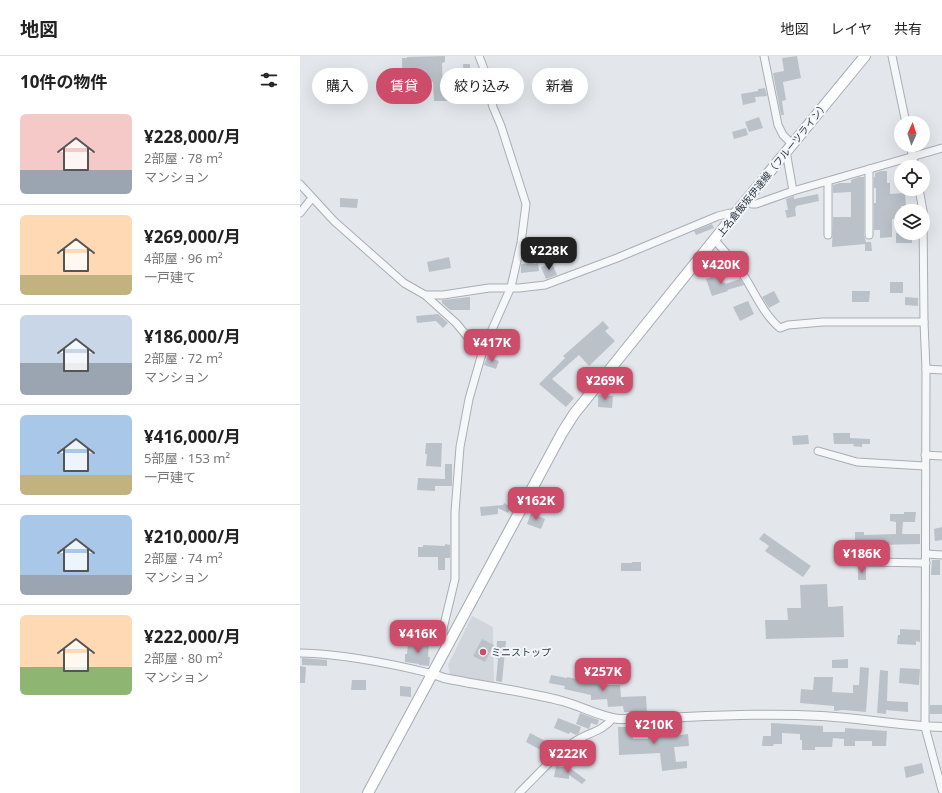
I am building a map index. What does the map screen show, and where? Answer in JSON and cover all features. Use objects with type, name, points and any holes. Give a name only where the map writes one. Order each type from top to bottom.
[{"type":"main road","name":"上名倉飯坂伊達線（フルーツライン）","points":[[368,793],[562,433],[574,414],[734,214],[865,56]]},
{"type":"street","points":[[447,647],[443,641],[443,629],[455,579],[455,512],[460,447],[470,399],[483,350],[511,287],[521,243],[526,204],[501,126],[493,107],[488,81],[479,56]]},
{"type":"street","points":[[764,56],[778,125],[789,148],[793,191]]},
{"type":"street","points":[[892,56],[905,116]]},
{"type":"street","points":[[746,200],[752,204],[756,204],[793,191],[942,148]]},
{"type":"street","points":[[912,152],[914,160]]},
{"type":"street","points":[[869,170],[869,234]]},
{"type":"street","points":[[828,182],[828,235]]},
{"type":"street","points":[[300,184],[334,221],[404,283],[425,295],[456,323],[472,342],[483,350]]},
{"type":"street","points":[[300,213],[312,198]]},
{"type":"street","points":[[425,295],[443,295],[489,288],[520,288],[545,284],[617,258],[725,214],[734,214]]},
{"type":"street","points":[[714,239],[738,267],[759,300],[780,328],[788,325],[823,322],[924,322]]},
{"type":"street","points":[[923,240],[926,369],[924,727],[941,781],[942,790],[938,793]]},
{"type":"street","points":[[926,369],[942,370]]},
{"type":"street","points":[[818,451],[857,462],[925,466]]},
{"type":"street","points":[[925,455],[942,456]]},
{"type":"street","points":[[926,554],[942,555]]},
{"type":"street","points":[[869,562],[926,563]]},
{"type":"street","points":[[300,653],[386,662],[467,682],[542,696],[570,703],[600,715],[613,718],[770,714],[822,716],[924,727],[942,727]]},
{"type":"street","points":[[519,793],[574,742],[607,726],[613,718]]},
{"type":"shaded area","points":[[472,616],[493,627],[494,683],[450,674],[448,665]]},
{"type":"building","points":[[445,56],[445,62],[442,63],[442,68],[440,68],[440,101],[434,101],[432,68],[402,68],[402,58]]},
{"type":"building","points":[[797,56],[801,78],[783,82],[786,100],[782,101],[784,115],[781,115],[773,73],[784,71],[782,58]]},
{"type":"building","points":[[463,64],[470,64],[470,68],[463,68]]},
{"type":"building","points":[[765,88],[767,96],[755,97],[756,102],[743,105],[741,94],[758,91],[758,89]]},
{"type":"building","points":[[759,117],[763,128],[749,132],[745,122]]},
{"type":"building","points":[[746,128],[748,135],[734,139],[732,132]]},
{"type":"building","points":[[887,171],[887,183],[890,183],[890,194],[894,194],[894,196],[905,196],[906,204],[894,204],[892,237],[880,238],[880,230],[874,230],[874,203],[876,203],[876,188],[874,188],[875,173]]},
{"type":"building","points":[[864,177],[864,235],[866,242],[871,242],[872,251],[865,251],[865,244],[832,247],[833,217],[851,217],[851,192],[833,193],[833,185],[840,183],[851,183],[851,180]]},
{"type":"building","points":[[818,194],[819,201],[796,206],[796,216],[787,218],[785,210],[788,210],[786,199],[794,196],[794,199]]},
{"type":"building","points":[[340,198],[358,199],[357,208],[340,207]]},
{"type":"building","points":[[712,224],[714,228],[696,235],[694,231]]},
{"type":"building","points":[[896,240],[912,240],[912,243],[896,243]]},
{"type":"building","points":[[449,257],[451,268],[429,272],[427,262]]},
{"type":"building","points":[[538,263],[539,271],[521,273],[521,264]]},
{"type":"building","points":[[552,263],[557,275],[546,279],[541,267]]},
{"type":"building","points":[[720,274],[723,283],[725,282],[725,284],[740,279],[744,285],[712,296],[706,279]]},
{"type":"building","points":[[890,282],[903,282],[903,293],[890,293]]},
{"type":"building","points":[[774,291],[780,302],[769,308],[762,297]]},
{"type":"building","points":[[852,291],[870,291],[869,302],[852,302]]},
{"type":"building","points":[[470,297],[470,310],[450,310],[442,303],[442,300]]},
{"type":"building","points":[[905,297],[918,298],[918,306],[905,305]]},
{"type":"building","points":[[748,301],[754,314],[740,321],[733,307]]},
{"type":"building","points":[[438,314],[448,323],[443,328],[436,321],[417,323],[416,316]]},
{"type":"building","points":[[603,321],[609,328],[605,331],[615,341],[589,366],[579,355],[552,379],[574,398],[566,407],[539,384],[565,358],[563,356]]},
{"type":"building","points":[[497,335],[512,341],[508,352],[492,346]]},
{"type":"building","points":[[487,357],[499,361],[496,369],[484,365]]},
{"type":"building","points":[[598,395],[613,396],[612,408],[598,407]]},
{"type":"building","points":[[833,433],[850,433],[850,438],[870,439],[870,444],[862,444],[862,447],[853,446],[854,444],[834,444]]},
{"type":"building","points":[[808,435],[809,444],[793,445],[792,436]]},
{"type":"building","points":[[426,443],[442,443],[441,467],[426,466]]},
{"type":"building","points":[[445,464],[452,464],[452,486],[435,486],[435,491],[417,490],[418,478],[445,479]]},
{"type":"building","points":[[504,503],[511,507],[508,513],[498,508],[498,514],[481,516],[480,507],[503,505]]},
{"type":"building","points":[[904,512],[916,512],[915,522],[903,522],[902,534],[920,534],[920,544],[876,545],[876,557],[870,557],[870,554],[855,554],[855,532],[864,532],[864,535],[896,534],[896,522],[890,521],[890,514],[904,514]]},
{"type":"building","points":[[531,513],[545,519],[541,529],[527,524]]},
{"type":"building","points":[[942,527],[942,540],[935,541],[934,529]]},
{"type":"building","points":[[764,533],[811,566],[803,577],[765,551],[769,546],[759,539]]},
{"type":"building","points":[[445,544],[450,545],[450,558],[445,558],[445,570],[438,570],[438,557],[418,557],[418,547],[423,547],[423,545],[445,546]]},
{"type":"building","points":[[932,560],[940,560],[940,575],[931,575]]},
{"type":"building","points":[[641,562],[641,571],[621,571],[621,563]]},
{"type":"building","points":[[858,567],[866,567],[866,580],[858,580]]},
{"type":"building","points":[[827,584],[828,607],[843,606],[844,637],[766,639],[765,620],[788,620],[787,608],[801,608],[800,585]]},
{"type":"building","points":[[900,629],[920,630],[920,642],[916,641],[916,645],[897,644]]},
{"type":"building","points":[[482,639],[494,645],[485,662],[473,656]]},
{"type":"building","points":[[418,641],[429,641],[429,666],[405,662],[405,654],[407,654],[408,644],[418,644]]},
{"type":"building","points":[[497,641],[506,641],[502,682],[496,681],[498,659],[496,658]]},
{"type":"building","points":[[302,658],[327,660],[327,666],[302,665]]},
{"type":"building","points":[[848,659],[848,668],[832,668],[832,660]]},
{"type":"building","points":[[300,666],[306,667],[305,683],[300,683]]},
{"type":"building","points":[[603,667],[604,685],[620,685],[621,697],[646,696],[647,712],[624,712],[623,706],[608,707],[607,699],[591,700],[591,695],[564,689],[565,686],[549,683],[551,675],[596,683],[596,668]]},
{"type":"building","points":[[860,667],[869,668],[866,712],[843,710],[834,711],[834,706],[800,703],[801,689],[813,690],[814,677],[833,677],[832,692],[853,693],[853,685],[859,685]]},
{"type":"building","points":[[900,668],[920,669],[919,685],[899,683]]},
{"type":"building","points":[[880,670],[888,671],[887,701],[908,702],[908,712],[886,710],[886,714],[877,713]]},
{"type":"building","points":[[352,680],[366,680],[366,690],[351,690]]},
{"type":"building","points":[[400,686],[411,687],[411,697],[400,696]]},
{"type":"building","points":[[930,705],[942,705],[942,714],[930,714]]},
{"type":"building","points":[[580,713],[599,720],[597,725],[591,723],[589,729],[576,724]]},
{"type":"building","points":[[558,718],[581,727],[579,733],[576,735],[570,732],[569,734],[554,728]]},
{"type":"building","points":[[771,723],[823,726],[823,732],[845,732],[845,728],[887,731],[886,746],[872,746],[872,741],[855,741],[855,746],[844,746],[844,739],[833,738],[832,747],[815,747],[815,750],[802,750],[802,740],[800,740],[800,734],[782,733],[782,744],[762,746],[763,736],[771,736]]},
{"type":"building","points":[[672,725],[673,736],[688,734],[689,746],[674,747],[676,762],[687,761],[687,768],[662,771],[660,753],[619,755],[618,727],[632,727],[633,739],[648,739],[648,726]]},
{"type":"building","points":[[530,733],[557,747],[556,749],[550,755],[526,742]]},
{"type":"building","points":[[922,763],[924,773],[906,778],[904,767]]},
{"type":"building","points":[[556,766],[570,768],[586,780],[582,784],[569,775],[569,779],[554,777]]},
{"type":"place","name":"ミニストップ","points":[[483,652]]}]
